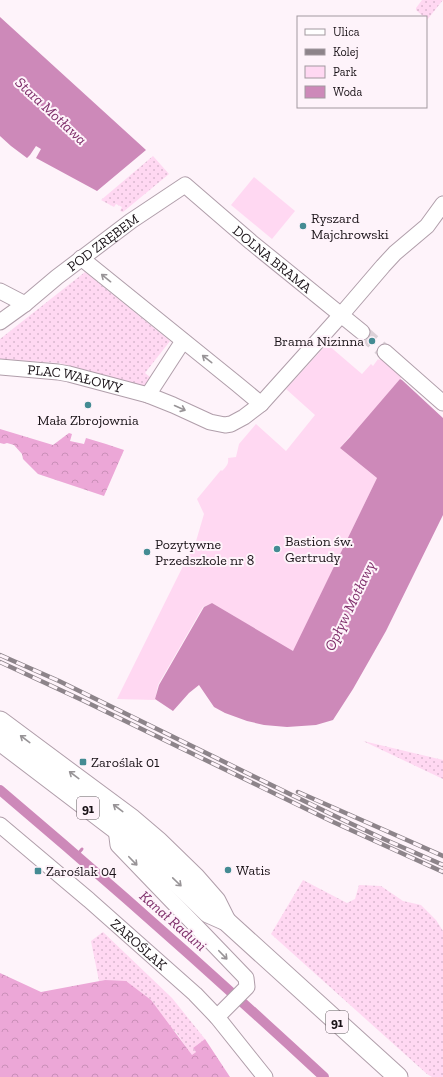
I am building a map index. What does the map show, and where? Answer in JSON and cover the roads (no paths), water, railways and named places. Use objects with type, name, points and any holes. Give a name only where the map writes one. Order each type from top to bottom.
[{"type":"main road","points":[[0,721],[132,819],[159,842],[195,877],[216,901],[226,921]]},
{"type":"main road","name":"91","points":[[0,742],[116,829],[156,862],[208,913],[226,921],[398,1077]]},
{"type":"street","name":"POD ZRĘBEM","points":[[0,322],[81,258],[131,221],[185,185]]},
{"type":"street","name":"DOLNA BRAMA","points":[[185,185],[250,242],[362,332]]},
{"type":"street","name":"PLAC WAŁOWY","points":[[0,367],[58,372],[148,396],[173,405],[210,422],[225,425],[231,424],[244,417],[261,404],[395,253],[427,226],[443,204]]},
{"type":"street","points":[[81,258],[261,404]]},
{"type":"street","points":[[0,291],[24,304]]},
{"type":"street","points":[[148,396],[183,341]]},
{"type":"street","points":[[385,352],[443,403]]},
{"type":"street","name":"ZAROŚLAK","points":[[0,825],[195,994],[217,1018],[265,1077]]},
{"type":"street","points":[[116,829],[118,846],[246,978],[247,987],[217,1018]]},
{"type":"water","name":"Stara Motława","points":[[0,17],[146,150],[97,191],[36,158],[41,149],[36,146],[27,158],[0,136]]},
{"type":"water","name":"Opływ Motławy","points":[[400,379],[443,418],[443,515],[386,631],[353,689],[333,720],[316,725],[287,727],[264,725],[247,721],[225,713],[214,707],[199,685],[189,693],[173,711],[155,699],[159,685],[204,607],[212,603],[293,651],[377,478],[340,448]]},
{"type":"waterway","name":"Kanał Raduni","points":[[0,790],[164,932],[324,1077]]},
{"type":"waterway","name":"Kanał Raduni","points":[[77,855],[82,849]]},
{"type":"tunnel","points":[[362,332],[385,352]]},
{"type":"railway","points":[[0,655],[59,681],[339,818],[443,865]]},
{"type":"railway","points":[[0,662],[82,700],[331,821],[443,872]]},
{"type":"railway","points":[[298,792],[443,856]]},
{"type":"place","name":"Ryszard Majchrowski","points":[[303,226]]},
{"type":"place","name":"Brama Nizinna","points":[[372,341]]},
{"type":"place","name":"Mała Zbrojownia","points":[[88,405]]},
{"type":"place","name":"Bastion św. Gertrudy","points":[[277,549]]},
{"type":"place","name":"Pozytywne Przedszkole nr 8","points":[[147,552]]},
{"type":"place","name":"Zaroślak 01","points":[[83,762]]},
{"type":"place","name":"Watis","points":[[228,870]]},
{"type":"place","name":"Zaroślak 04","points":[[38,871]]}]
